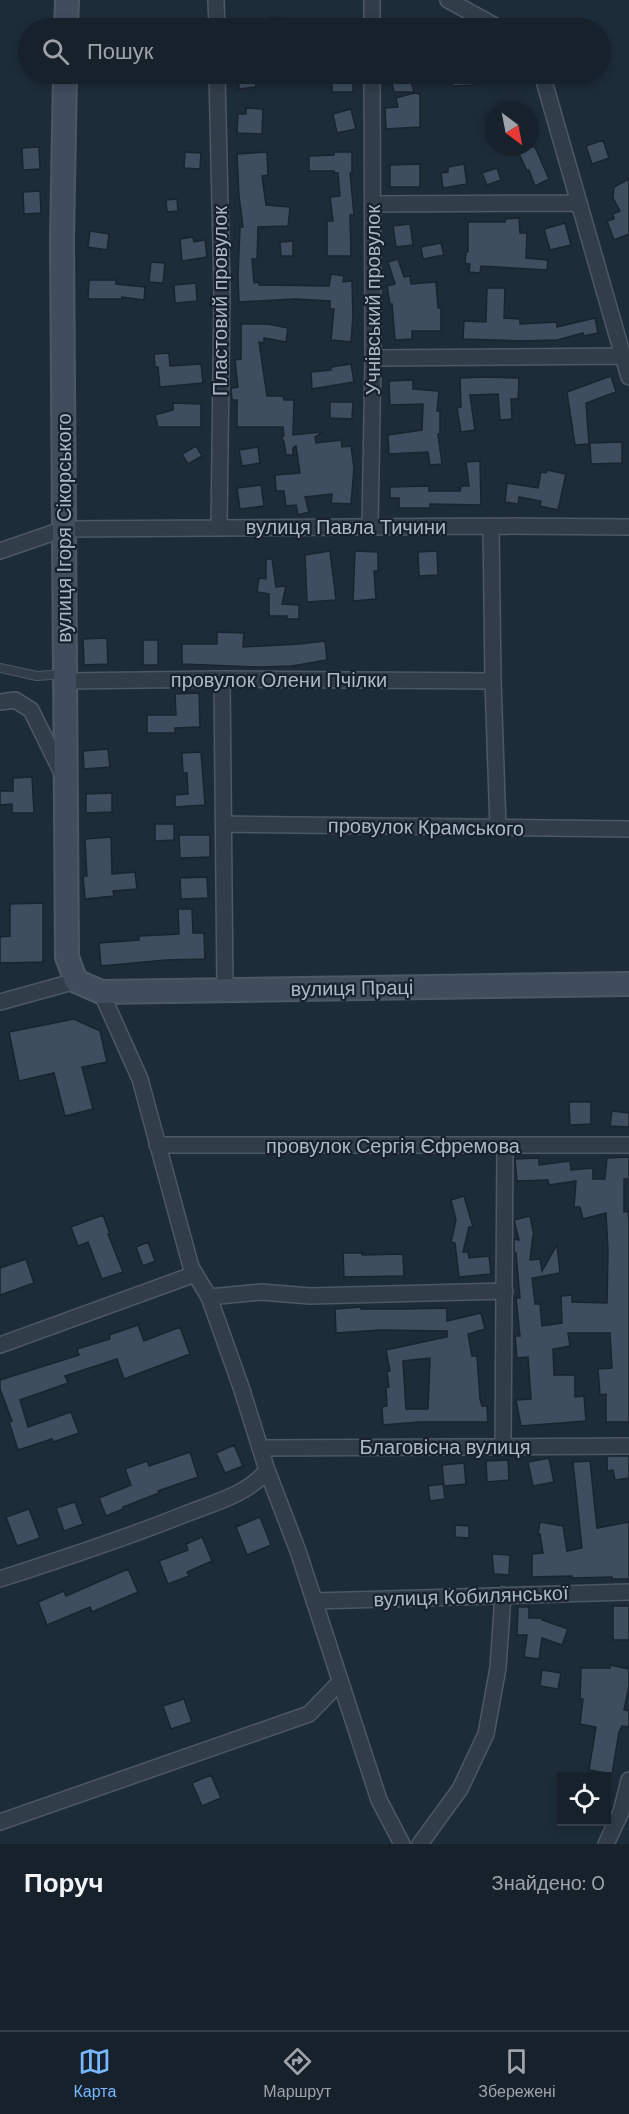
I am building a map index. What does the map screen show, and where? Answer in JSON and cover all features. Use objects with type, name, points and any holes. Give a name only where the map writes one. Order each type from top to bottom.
[{"type":"main road","points":[[66,18],[67,0]]},
{"type":"main road","name":"вулиця Ігоря Сікорського","points":[[65,84],[62,240],[67,957],[76,981]]},
{"type":"main road","name":"вулиця Праці","points":[[76,981],[101,992],[629,984]]},
{"type":"street","points":[[216,0],[217,18]]},
{"type":"street","points":[[372,0],[372,18]]},
{"type":"street","points":[[448,0],[481,18]]},
{"type":"street","name":"Пластовий провулок","points":[[218,84],[222,292],[219,528]]},
{"type":"street","name":"Учнівський провулок","points":[[370,527],[373,357],[372,84]]},
{"type":"street","points":[[545,84],[629,377]]},
{"type":"street","points":[[373,204],[579,202]]},
{"type":"street","points":[[373,357],[623,356]]},
{"type":"street","points":[[491,526],[498,828]]},
{"type":"street","name":"вулиця Павла Тичини","points":[[0,551],[64,529],[629,527]]},
{"type":"street","name":"провулок Олени Пчілки","points":[[65,677],[493,681]]},
{"type":"street","points":[[222,679],[225,990]]},
{"type":"street","points":[[0,702],[15,700],[31,710],[66,780]]},
{"type":"street","name":"провулок Крамського","points":[[223,824],[629,829]]},
{"type":"street","points":[[0,1002],[76,981]]},
{"type":"street","points":[[101,992],[140,1079],[191,1267],[209,1297],[314,1601],[379,1800],[402,1844]]},
{"type":"street","name":"провулок Сергія Єфремова","points":[[157,1145],[629,1145]]},
{"type":"street","points":[[503,1447],[505,1146]]},
{"type":"street","points":[[0,1345],[195,1274]]},
{"type":"street","points":[[209,1297],[261,1292],[310,1296],[505,1291]]},
{"type":"street","name":"Благовісна вулиця","points":[[260,1448],[629,1446]]},
{"type":"street","points":[[0,1579],[120,1539],[236,1493],[259,1481],[267,1470]]},
{"type":"street","name":"вулиця Кобилянської","points":[[314,1601],[629,1592]]},
{"type":"street","points":[[420,1844],[460,1790],[486,1734],[498,1668],[503,1595]]},
{"type":"street","points":[[0,1822],[309,1714],[340,1682]]},
{"type":"street","points":[[606,1844],[621,1812],[629,1780]]},
{"type":"lane","points":[[0,668],[37,676],[65,677]]},
{"type":"building","points":[[239,84],[256,84],[256,87],[239,89]]},
{"type":"building","points":[[332,84],[353,84],[353,92],[332,92]]},
{"type":"building","points":[[392,84],[412,84],[414,92],[394,92]]},
{"type":"building","points":[[452,84],[473,85],[452,86]]},
{"type":"building","points":[[414,93],[420,94],[420,127],[386,129],[385,108],[398,107],[396,98]]},
{"type":"building","points":[[246,108],[263,109],[262,134],[237,133],[238,114],[246,114]]},
{"type":"building","points":[[351,109],[356,129],[337,133],[333,114]]},
{"type":"building","points":[[603,140],[609,158],[592,164],[586,146]]},
{"type":"building","points":[[39,147],[40,169],[23,170],[22,148]]},
{"type":"building","points":[[185,152],[201,153],[200,169],[184,168]]},
{"type":"building","points":[[267,152],[268,175],[262,176],[266,205],[290,207],[288,226],[258,227],[257,259],[252,259],[254,283],[329,286],[331,274],[344,276],[343,282],[352,281],[351,342],[331,340],[334,309],[330,309],[330,301],[295,299],[239,302],[240,227],[243,227],[237,154]]},
{"type":"building","points":[[334,152],[352,152],[352,173],[350,173],[354,215],[350,215],[351,256],[327,256],[327,221],[333,221],[330,197],[340,196],[338,173],[309,171],[309,156],[334,155]]},
{"type":"building","points":[[520,156],[539,156],[549,179],[535,186],[529,170],[527,171]]},
{"type":"building","points":[[420,164],[420,187],[390,187],[390,165]]},
{"type":"building","points":[[464,164],[467,184],[443,188],[441,173],[448,172],[448,167]]},
{"type":"building","points":[[497,168],[501,180],[487,185],[482,173]]},
{"type":"building","points":[[629,179],[629,234],[614,240],[607,221],[614,219],[613,214],[620,211],[613,198],[614,187]]},
{"type":"building","points":[[40,191],[41,213],[24,214],[23,192]]},
{"type":"building","points":[[177,199],[178,211],[167,212],[166,200]]},
{"type":"building","points":[[519,218],[520,233],[527,233],[526,258],[548,260],[547,270],[481,266],[480,273],[469,272],[470,264],[465,263],[466,252],[468,252],[468,222],[505,222],[505,219]]},
{"type":"building","points":[[565,223],[571,245],[550,250],[544,229]]},
{"type":"building","points":[[410,224],[413,245],[396,247],[393,226]]},
{"type":"building","points":[[90,231],[109,234],[107,250],[88,247]]},
{"type":"building","points":[[193,237],[194,242],[205,240],[207,257],[182,261],[180,239]]},
{"type":"building","points":[[293,241],[293,256],[281,256],[280,242]]},
{"type":"building","points":[[441,243],[444,255],[423,259],[421,247]]},
{"type":"building","points":[[398,259],[404,277],[410,276],[411,284],[436,282],[438,308],[441,308],[441,331],[412,331],[412,339],[395,340],[392,304],[390,304],[387,286],[395,284],[388,262]]},
{"type":"building","points":[[151,262],[165,263],[163,283],[149,282]]},
{"type":"building","points":[[89,280],[116,280],[116,284],[145,287],[144,300],[122,297],[122,299],[88,299]]},
{"type":"building","points":[[196,283],[197,301],[175,303],[174,285]]},
{"type":"building","points":[[487,288],[505,288],[504,318],[520,319],[520,324],[557,322],[557,327],[595,318],[598,333],[584,336],[583,333],[557,340],[463,339],[464,321],[486,322]]},
{"type":"building","points":[[241,324],[268,324],[288,328],[286,342],[264,338],[264,343],[259,342],[267,396],[283,396],[284,400],[294,400],[293,435],[323,432],[315,437],[316,443],[341,440],[342,447],[351,446],[354,468],[351,504],[331,503],[332,494],[305,497],[309,512],[298,515],[296,505],[286,506],[284,491],[276,491],[275,475],[300,473],[296,446],[293,448],[293,455],[286,455],[281,436],[284,436],[283,427],[237,427],[237,400],[232,400],[231,388],[238,387],[235,360],[241,359]]},
{"type":"building","points":[[169,353],[170,366],[201,364],[203,383],[160,387],[154,354]]},
{"type":"building","points":[[351,364],[354,382],[312,389],[311,372],[331,370],[331,367]]},
{"type":"building","points":[[611,376],[616,392],[586,403],[589,444],[575,445],[567,392]]},
{"type":"building","points":[[460,378],[519,378],[518,399],[511,399],[512,419],[500,420],[498,394],[470,395],[475,430],[461,432],[457,408],[461,407]]},
{"type":"building","points":[[413,380],[413,389],[439,391],[437,411],[440,411],[440,434],[438,434],[442,464],[430,465],[428,452],[389,454],[388,435],[422,430],[423,404],[390,405],[389,381]]},
{"type":"building","points":[[330,402],[353,402],[352,419],[330,418]]},
{"type":"building","points":[[173,403],[201,404],[201,427],[158,427],[155,415],[173,410]]},
{"type":"building","points":[[622,442],[622,463],[591,464],[590,443]]},
{"type":"building","points":[[196,446],[202,456],[188,464],[182,454]]},
{"type":"building","points":[[258,447],[260,463],[242,466],[239,450]]},
{"type":"building","points":[[480,461],[481,505],[430,504],[430,508],[399,508],[399,498],[390,498],[390,487],[429,486],[429,491],[460,491],[461,486],[469,486],[466,462]]},
{"type":"building","points":[[547,470],[566,474],[558,510],[540,506],[541,501],[519,497],[518,504],[505,502],[507,483],[538,488],[541,472],[546,473]]},
{"type":"building","points":[[261,485],[264,506],[240,509],[237,488]]},
{"type":"building","points":[[330,551],[336,600],[307,602],[305,555]]},
{"type":"building","points":[[355,551],[378,552],[378,571],[374,571],[376,599],[353,601]]},
{"type":"building","points":[[437,551],[438,575],[419,576],[418,552]]},
{"type":"building","points":[[266,559],[272,559],[276,587],[286,586],[282,604],[299,605],[299,619],[269,616],[269,594],[257,592],[259,578],[266,579]]},
{"type":"building","points":[[217,632],[244,633],[243,647],[325,641],[327,660],[292,666],[258,667],[182,664],[182,644],[217,644]]},
{"type":"building","points":[[107,638],[108,664],[84,665],[83,639]]},
{"type":"building","points":[[143,640],[158,640],[158,665],[143,665]]},
{"type":"building","points":[[199,693],[200,727],[175,728],[175,733],[147,733],[147,715],[176,715],[175,694]]},
{"type":"building","points":[[108,749],[110,767],[84,769],[83,751]]},
{"type":"building","points":[[201,752],[205,805],[175,807],[175,795],[188,794],[187,773],[183,773],[182,753]]},
{"type":"building","points":[[32,777],[34,813],[12,813],[12,804],[0,805],[0,791],[13,791],[13,778]]},
{"type":"building","points":[[112,793],[112,812],[86,813],[86,794]]},
{"type":"building","points":[[155,824],[174,824],[174,840],[155,841]]},
{"type":"building","points":[[179,835],[210,835],[210,857],[180,858]]},
{"type":"building","points":[[111,837],[112,874],[135,872],[137,889],[113,891],[114,896],[85,899],[83,876],[87,876],[85,839]]},
{"type":"building","points":[[207,877],[208,898],[181,899],[180,878]]},
{"type":"building","points":[[43,903],[43,962],[0,963],[0,937],[10,936],[10,904]]},
{"type":"building","points":[[178,909],[192,909],[193,933],[204,933],[205,959],[101,966],[99,943],[139,940],[139,936],[179,934]]},
{"type":"building","points":[[74,1019],[100,1031],[107,1062],[82,1067],[93,1109],[65,1116],[54,1073],[19,1081],[9,1032]]},
{"type":"building","points":[[569,1102],[591,1102],[591,1124],[570,1125]]},
{"type":"building","points":[[612,1111],[629,1113],[629,1127],[610,1126]]},
{"type":"building","points":[[629,1157],[629,1179],[624,1179],[624,1212],[628,1211],[629,1221],[629,1422],[606,1422],[606,1394],[600,1395],[598,1369],[612,1368],[610,1333],[568,1333],[570,1346],[553,1349],[554,1375],[575,1375],[575,1397],[584,1396],[586,1421],[521,1426],[516,1400],[531,1399],[528,1357],[517,1358],[515,1336],[520,1336],[516,1298],[520,1298],[514,1239],[519,1240],[514,1220],[530,1216],[534,1235],[530,1260],[540,1259],[542,1271],[557,1245],[560,1273],[532,1278],[535,1304],[540,1304],[542,1326],[562,1323],[561,1296],[572,1295],[572,1302],[607,1303],[608,1251],[606,1213],[583,1219],[580,1207],[574,1207],[576,1181],[549,1185],[548,1180],[517,1181],[515,1159],[539,1158],[539,1165],[570,1161],[571,1170],[593,1168],[593,1179],[605,1179],[607,1158]]},
{"type":"building","points":[[464,1196],[473,1227],[469,1227],[463,1252],[468,1252],[469,1258],[489,1256],[491,1274],[459,1277],[455,1243],[451,1242],[456,1220],[451,1200]]},
{"type":"building","points":[[103,1215],[123,1272],[102,1279],[88,1242],[78,1246],[71,1227]]},
{"type":"building","points":[[148,1242],[155,1261],[143,1266],[136,1247]]},
{"type":"building","points":[[343,1253],[403,1254],[404,1276],[344,1277]]},
{"type":"building","points":[[26,1259],[34,1283],[0,1295],[0,1268]]},
{"type":"building","points":[[447,1308],[447,1321],[481,1313],[485,1329],[468,1334],[472,1356],[477,1356],[480,1399],[482,1406],[487,1406],[488,1422],[419,1422],[383,1425],[382,1407],[387,1406],[386,1387],[389,1387],[387,1371],[390,1371],[386,1350],[447,1337],[447,1331],[380,1330],[336,1333],[335,1309]],"holes":[[[430,1358],[428,1409],[406,1409],[403,1361]]]},
{"type":"building","points":[[138,1325],[144,1341],[180,1327],[190,1354],[124,1379],[117,1359],[65,1376],[68,1383],[20,1400],[28,1427],[71,1412],[79,1433],[18,1450],[9,1422],[12,1421],[0,1389],[0,1380],[79,1355],[77,1349],[110,1339],[109,1335]]},
{"type":"building","points":[[234,1445],[243,1466],[225,1473],[216,1453]]},
{"type":"building","points":[[190,1452],[198,1477],[158,1491],[159,1493],[106,1516],[99,1498],[131,1485],[125,1469],[147,1461],[149,1466]]},
{"type":"building","points":[[607,1456],[629,1456],[629,1478],[615,1480],[613,1470],[607,1471]]},
{"type":"building","points":[[549,1458],[554,1482],[533,1486],[528,1462]]},
{"type":"building","points":[[508,1460],[509,1480],[487,1482],[486,1461]]},
{"type":"building","points":[[590,1461],[597,1528],[629,1522],[629,1579],[572,1578],[572,1576],[532,1577],[532,1554],[543,1553],[540,1534],[538,1534],[540,1522],[563,1526],[567,1551],[582,1548],[573,1462]]},
{"type":"building","points":[[464,1463],[466,1484],[444,1486],[442,1465]]},
{"type":"building","points":[[443,1484],[445,1499],[430,1501],[428,1486]]},
{"type":"building","points":[[75,1502],[83,1524],[64,1531],[56,1508]]},
{"type":"building","points":[[29,1509],[40,1538],[17,1546],[6,1517]]},
{"type":"building","points":[[260,1517],[271,1545],[247,1555],[236,1527]]},
{"type":"building","points":[[455,1525],[469,1526],[469,1538],[455,1537]]},
{"type":"building","points":[[202,1537],[212,1561],[187,1572],[189,1576],[168,1584],[159,1561],[188,1550],[186,1544]]},
{"type":"building","points":[[492,1554],[510,1555],[509,1575],[494,1574]]},
{"type":"building","points":[[128,1569],[138,1592],[92,1612],[90,1607],[47,1625],[38,1602],[64,1591],[66,1596]]},
{"type":"building","points":[[613,1606],[629,1606],[629,1640],[613,1640]]},
{"type":"building","points":[[518,1607],[529,1607],[529,1618],[542,1618],[542,1620],[568,1629],[562,1645],[542,1638],[539,1659],[524,1657],[527,1635],[517,1635]]},
{"type":"building","points":[[610,1665],[629,1669],[629,1686],[624,1710],[629,1711],[629,1727],[622,1726],[619,1732],[612,1774],[589,1770],[596,1727],[580,1724],[583,1699],[580,1699],[581,1668],[610,1668]]},
{"type":"building","points":[[542,1670],[561,1673],[558,1689],[540,1686]]},
{"type":"building","points":[[184,1699],[192,1722],[171,1729],[163,1706]]},
{"type":"building","points":[[211,1775],[221,1798],[202,1806],[192,1783]]}]
